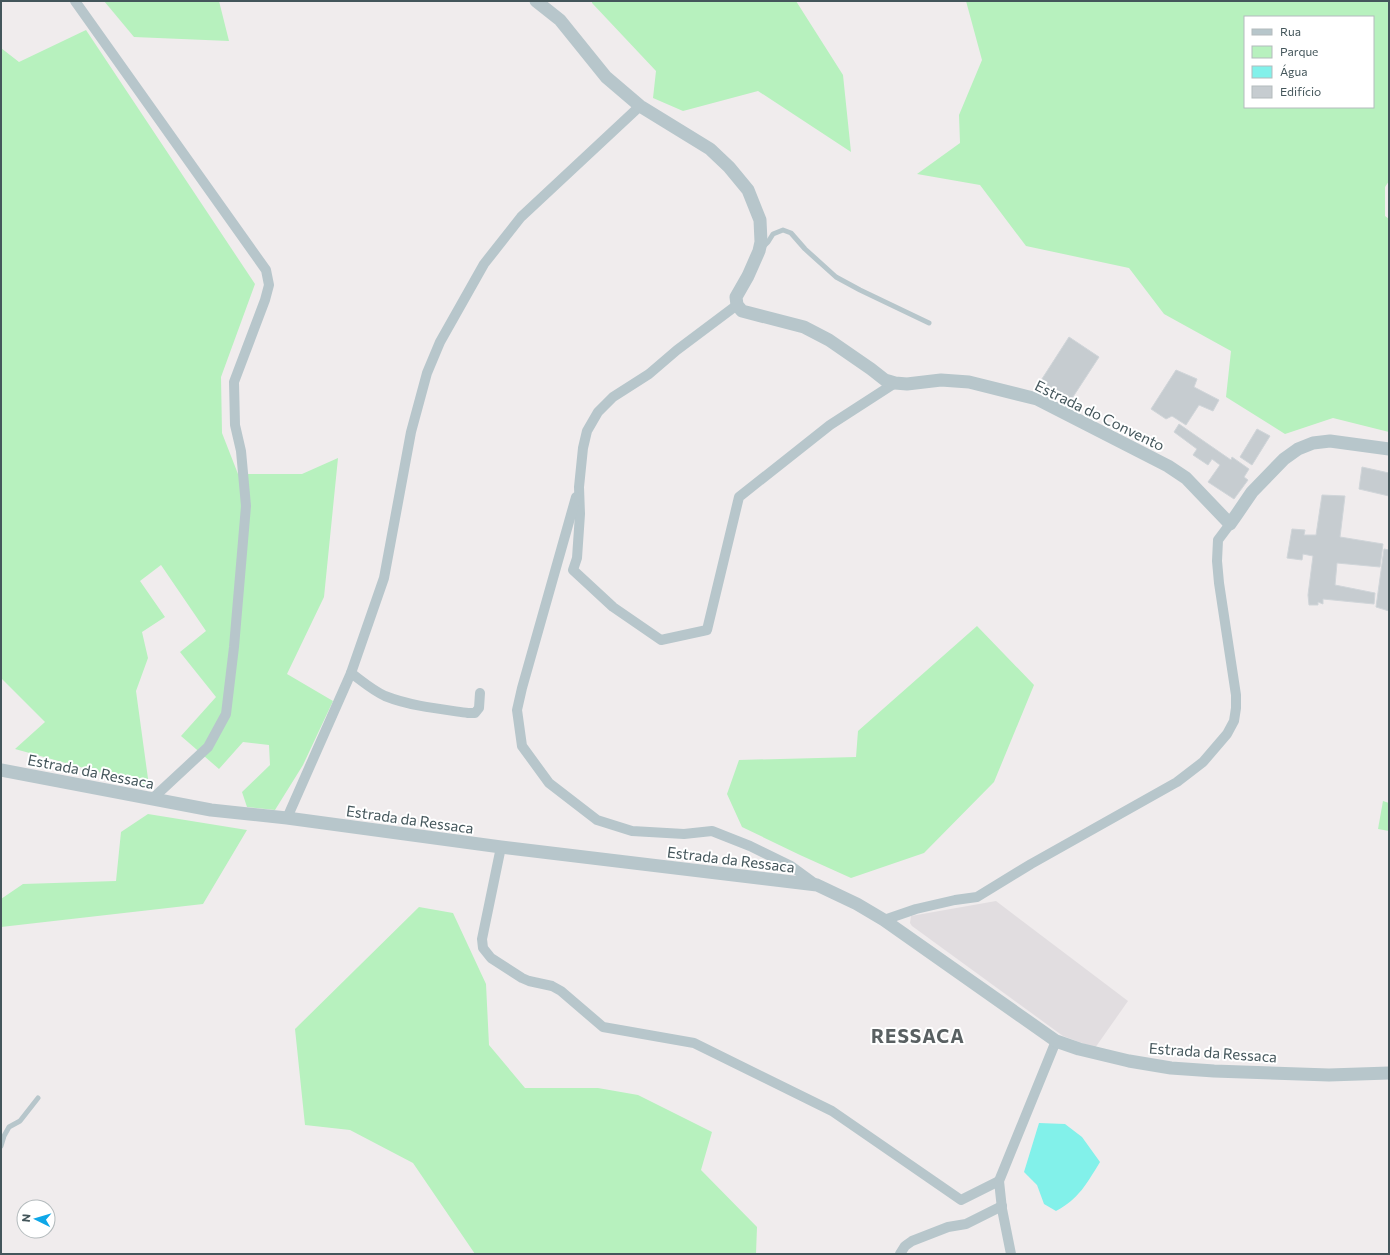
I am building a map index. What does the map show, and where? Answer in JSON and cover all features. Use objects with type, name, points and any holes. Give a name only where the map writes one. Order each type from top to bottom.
[{"type":"street","points":[[75,1],[266,270],[269,285],[263,307],[234,382],[235,425],[241,451],[246,506],[234,647],[226,714],[208,747],[152,799]]},
{"type":"street","points":[[536,1],[560,20],[606,76],[640,106],[710,149],[729,167],[748,190],[760,220],[761,242],[759,251],[748,276],[736,297],[737,305],[677,350],[649,374],[613,397],[598,412],[587,431],[583,448],[579,487],[577,558],[573,570],[613,606],[661,640],[707,630],[739,497],[830,425],[895,383]]},
{"type":"street","points":[[287,818],[351,673],[384,578],[412,432],[427,373],[440,342],[484,264],[521,217],[640,106]]},
{"type":"street","name":"Estrada do Convento","points":[[737,305],[742,311],[804,327],[829,340],[885,380],[907,384],[941,380],[970,382],[1038,399],[1174,470],[1186,478],[1230,524]]},
{"type":"street","points":[[884,920],[916,909],[955,900],[977,897],[1037,860],[1177,782],[1204,762],[1227,734],[1234,721],[1236,708],[1236,695],[1219,583],[1217,561],[1218,540],[1238,514],[1252,492],[1284,459],[1298,449],[1313,443],[1330,441],[1389,449]]},
{"type":"street","points":[[579,487],[517,710],[522,746],[548,783],[597,820],[632,831],[684,834],[712,831],[750,846],[791,866],[817,885]]},
{"type":"street","points":[[351,673],[369,688],[385,696],[403,702],[468,713],[475,713],[479,708],[480,693]]},
{"type":"street","name":"Estrada da Ressaca","points":[[1,770],[211,810],[287,818],[501,847],[817,885],[857,904],[884,920],[1056,1041],[1079,1049],[1129,1061],[1171,1068],[1329,1075],[1389,1073]]},
{"type":"street","points":[[501,847],[482,939],[483,948],[491,958],[522,978],[552,986],[561,991],[603,1027],[694,1043],[832,1111],[961,1200],[999,1181]]},
{"type":"street","points":[[1011,1254],[999,1181],[1056,1041]]},
{"type":"street","points":[[900,1254],[905,1246],[912,1241],[948,1227],[966,1224],[1002,1206]]},
{"type":"lane","points":[[759,251],[768,242],[773,234],[783,230],[791,233],[805,249],[836,277],[929,323]]},
{"type":"lane","points":[[1,1146],[9,1127],[20,1121],[38,1098]]},
{"type":"shaded area","points":[[996,901],[1128,1001],[1095,1048],[1063,1036],[912,926],[910,923],[911,916]]},
{"type":"green space","points":[[104,1],[219,1],[229,41],[134,37]]},
{"type":"green space","points":[[592,1],[796,1],[843,75],[851,152],[758,91],[683,111],[653,98],[656,71],[592,3]]},
{"type":"green space","points":[[966,1],[1389,1],[1389,181],[1385,187],[1385,216],[1389,219],[1389,432],[1333,418],[1285,434],[1226,397],[1231,351],[1164,314],[1129,268],[1026,246],[980,185],[917,174],[960,143],[959,115],[982,60]]},
{"type":"green space","points":[[86,30],[255,284],[221,377],[222,433],[238,474],[302,474],[338,458],[324,597],[287,674],[333,701],[303,765],[275,810],[247,807],[242,792],[270,765],[269,745],[243,742],[219,769],[181,736],[216,697],[180,652],[206,631],[161,565],[140,581],[165,617],[142,632],[148,658],[136,691],[149,786],[15,749],[45,722],[1,678],[1,48],[19,62]]},
{"type":"green space","points":[[977,626],[1034,685],[994,782],[924,853],[851,878],[742,827],[727,794],[739,760],[856,757],[858,731]]},
{"type":"green space","points":[[1383,801],[1389,803],[1389,831],[1378,829]]},
{"type":"green space","points":[[148,814],[247,830],[203,904],[1,927],[1,899],[23,884],[116,881],[121,832]]},
{"type":"green space","points":[[419,907],[453,913],[486,984],[489,1045],[525,1088],[598,1088],[638,1095],[712,1132],[701,1170],[757,1227],[756,1254],[475,1254],[413,1163],[350,1130],[305,1125],[295,1029]]},
{"type":"water","points":[[1039,1123],[1065,1124],[1082,1137],[1100,1162],[1077,1196],[1056,1211],[1044,1204],[1037,1185],[1024,1172]]},
{"type":"building","points":[[1069,337],[1099,357],[1069,403],[1040,382]]},
{"type":"building","points":[[1176,370],[1197,379],[1194,387],[1219,400],[1213,411],[1199,405],[1186,425],[1172,416],[1166,419],[1151,409]]},
{"type":"building","points":[[1179,424],[1231,460],[1232,457],[1249,469],[1244,477],[1248,480],[1234,499],[1208,482],[1220,465],[1212,459],[1208,465],[1193,455],[1197,449],[1174,432]]},
{"type":"building","points":[[1257,429],[1270,436],[1252,465],[1240,457]]},
{"type":"building","points":[[1362,467],[1389,473],[1389,496],[1359,489]]},
{"type":"building","points":[[1322,495],[1345,496],[1340,537],[1383,544],[1380,567],[1337,563],[1335,585],[1375,593],[1374,604],[1323,599],[1323,604],[1318,602],[1318,605],[1309,605],[1308,595],[1313,556],[1303,554],[1302,560],[1287,558],[1292,529],[1305,530],[1304,535],[1316,535]]},
{"type":"building","points":[[1384,549],[1389,550],[1389,611],[1376,607]]},
{"type":"district","name":"RESSACA","points":[[918,1035]]}]
